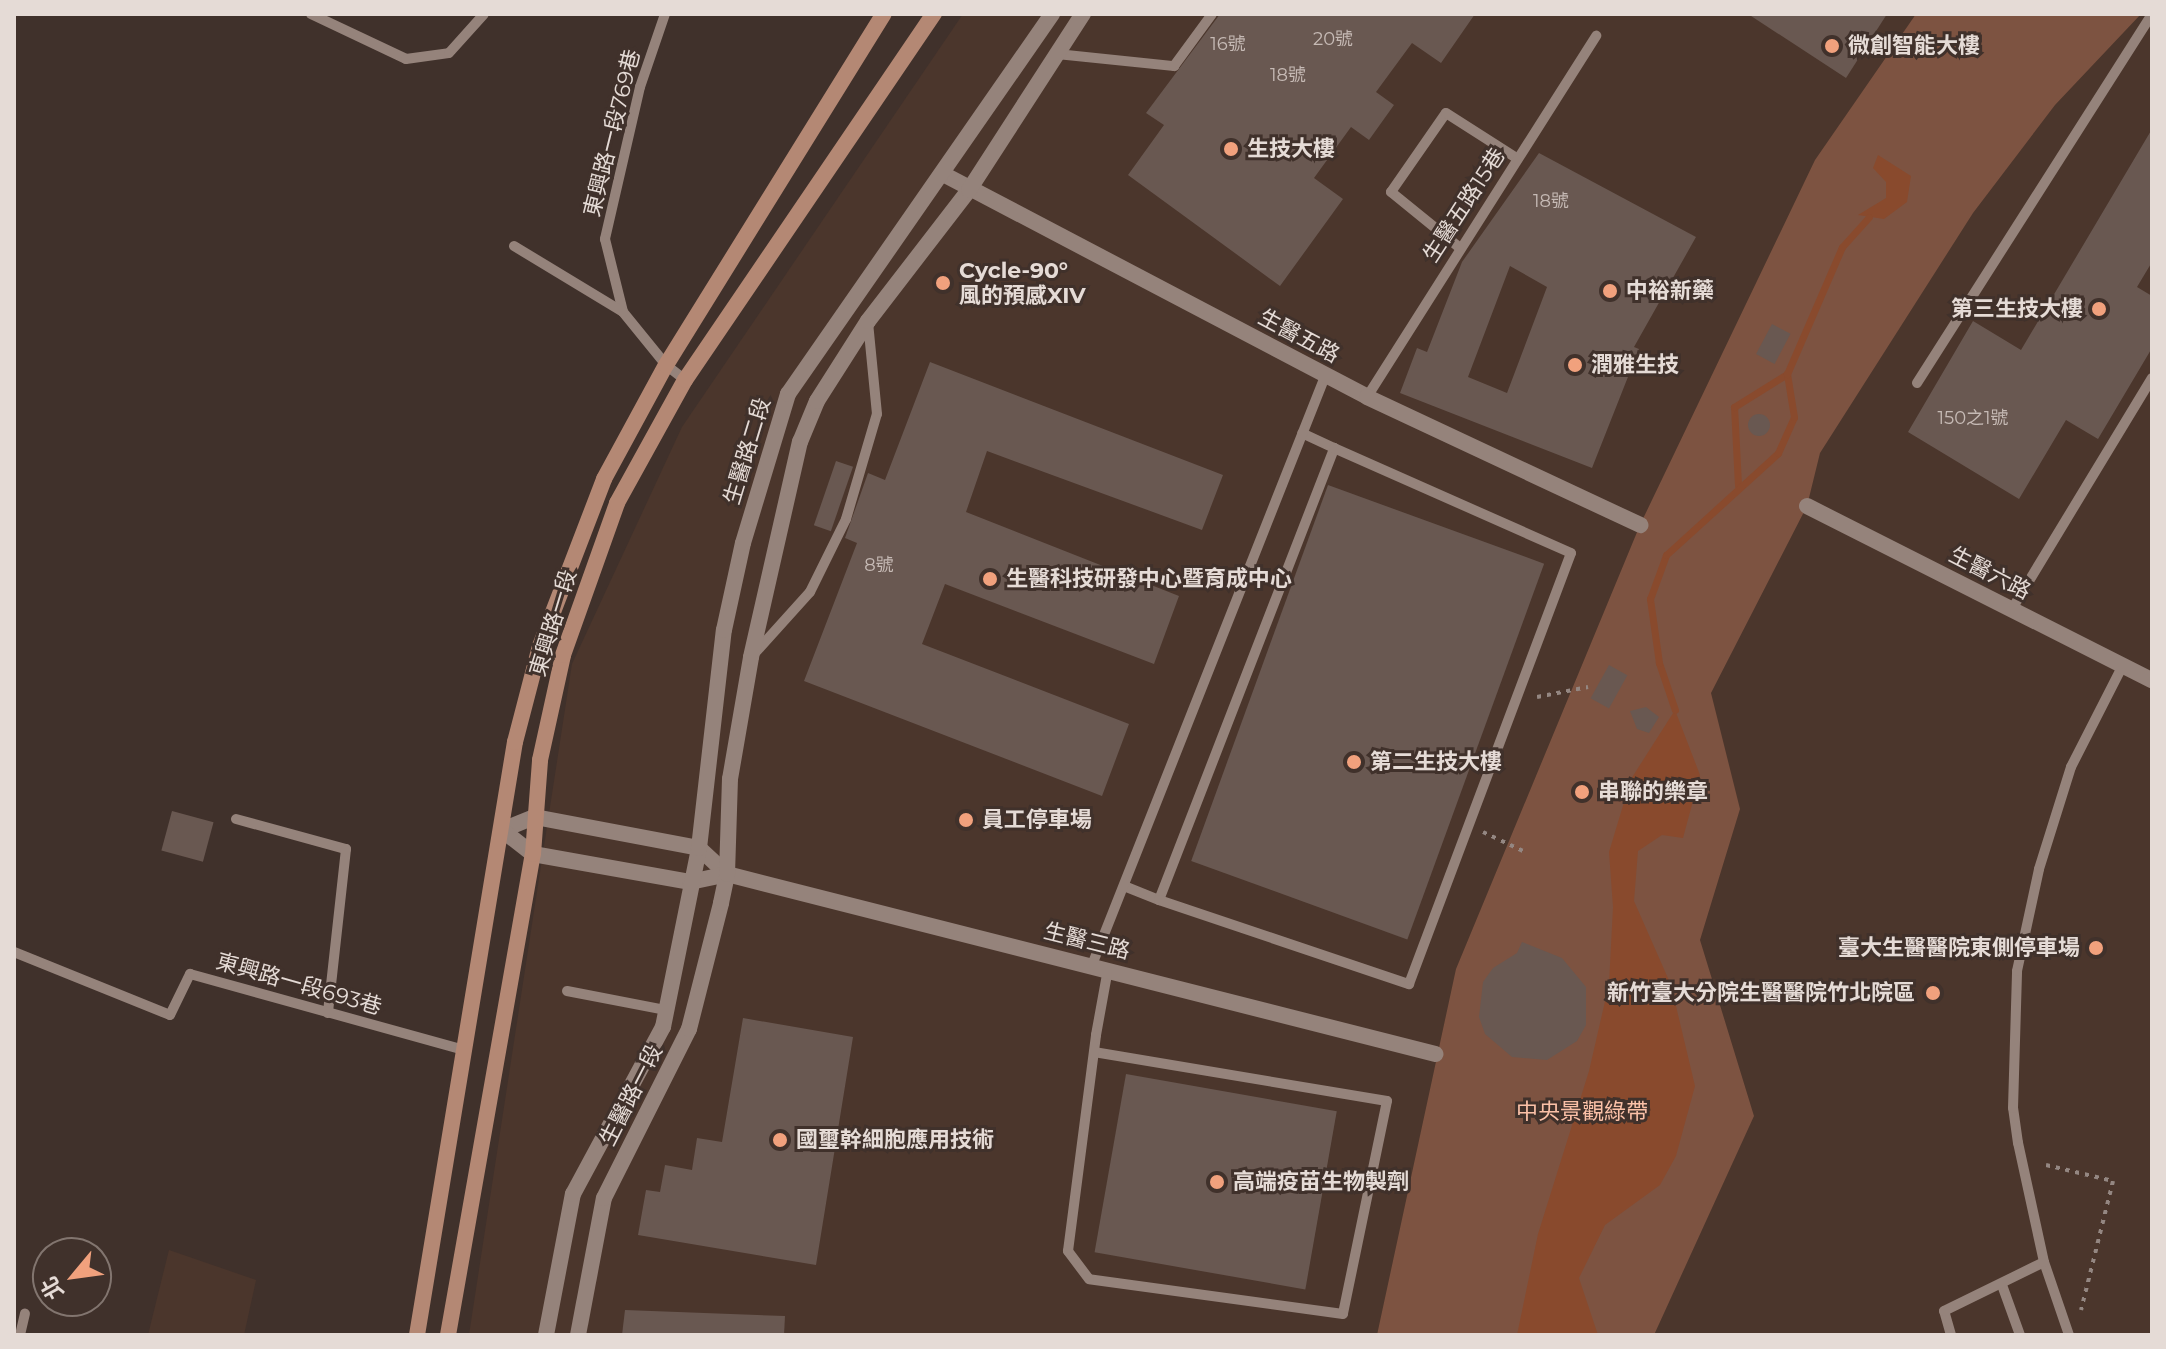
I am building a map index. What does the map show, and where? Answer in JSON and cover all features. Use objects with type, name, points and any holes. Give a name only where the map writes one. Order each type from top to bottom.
[{"type":"main road","name":"東興路一段","points":[[417,1335],[515,742],[540,646],[604,479],[666,365],[884,14]]},
{"type":"main road","name":"東興路一段","points":[[448,1335],[533,854],[540,760],[563,655],[617,503],[685,380],[934,14]]},
{"type":"street","name":"生醫路二段","points":[[690,882],[699,848],[724,630],[743,543],[788,394],[1052,14]]},
{"type":"street","points":[[727,874],[730,779],[751,657],[800,442],[817,401],[868,321],[969,190],[1083,14]]},
{"type":"street","name":"生醫五路","points":[[943,174],[1367,397],[1640,525]]},
{"type":"street","name":"生醫六路","points":[[1807,506],[2152,680]]},
{"type":"street","points":[[502,830],[535,817],[699,848],[727,874]]},
{"type":"street","points":[[502,830],[533,854],[690,882],[727,874]]},
{"type":"street","name":"生醫三路","points":[[727,874],[1435,1054]]},
{"type":"street","name":"生醫路一段","points":[[578,1335],[604,1198],[689,1029],[727,874]]},
{"type":"street","name":"生醫路一段","points":[[546,1335],[573,1194],[663,1027],[690,882]]},
{"type":"lane","points":[[311,14],[406,59],[449,53],[484,14]]},
{"type":"lane","name":"東興路一段769巷","points":[[665,14],[640,87],[605,239],[623,312],[666,365],[685,380]]},
{"type":"lane","points":[[1057,54],[1174,66],[1212,14]]},
{"type":"lane","points":[[1917,383],[2152,14]]},
{"type":"lane","name":"生醫五路15巷","points":[[1367,397],[1596,36]]},
{"type":"lane","points":[[1460,248],[1391,192],[1446,113],[1518,159]]},
{"type":"lane","points":[[514,246],[623,312]]},
{"type":"lane","points":[[751,657],[810,592],[846,519],[877,414],[868,321]]},
{"type":"lane","points":[[1094,1052],[1387,1101],[1343,1314],[1089,1279],[1068,1251],[1094,1052],[1100,967],[1124,886],[1326,374]]},
{"type":"lane","points":[[2012,609],[2152,378]]},
{"type":"lane","points":[[1124,886],[1409,984],[1571,553],[1302,433]]},
{"type":"lane","points":[[1159,900],[1334,448]]},
{"type":"lane","points":[[2069,1335],[2044,1262],[2013,1108],[2017,971],[2039,869],[2071,767],[2123,665]]},
{"type":"lane","points":[[236,819],[346,849],[328,1013]]},
{"type":"lane","name":"東興路一段693巷","points":[[14,952],[170,1015],[190,974],[464,1050]]},
{"type":"lane","points":[[567,991],[666,1010]]},
{"type":"lane","points":[[1951,1335],[1944,1311],[2044,1262]]},
{"type":"lane","points":[[2002,1285],[2020,1335]]},
{"type":"lane","points":[[20,1335],[25,1314]]},
{"type":"path","points":[[1526,699],[1588,687]]},
{"type":"path","points":[[1469,826],[1523,851]]},
{"type":"path","points":[[2046,1165],[2113,1181],[2081,1310]]},
{"type":"shaded area","points":[[963,14],[2152,14],[2152,1335],[469,1335],[572,664],[682,427]]},
{"type":"shaded area","points":[[1878,155],[1911,176],[1907,202],[1884,219],[1858,215],[1886,198],[1886,182],[1873,168]]},
{"type":"shaded area","points":[[1675,710],[1700,775],[1683,838],[1662,835],[1638,851],[1634,901],[1671,985],[1695,1086],[1676,1156],[1660,1185],[1605,1225],[1579,1278],[1598,1335],[1517,1335],[1538,1234],[1589,1071],[1609,984],[1613,907],[1609,852],[1631,779]]},
{"type":"shaded area","points":[[169,1250],[256,1280],[244,1335],[148,1335]]},
{"type":"green space","name":"中央景觀綠帶","points":[[1916,14],[2141,14],[2055,105],[1973,213],[1820,453],[1807,506],[1711,693],[1740,809],[1700,940],[1754,1116],[1654,1335],[1377,1335],[1456,969],[1640,525],[1815,160]]},
{"type":"building","name":"生技大樓","points":[[1220,14],[1475,14],[1441,63],[1412,43],[1376,92],[1394,105],[1369,140],[1351,127],[1314,178],[1343,199],[1280,286],[1128,175],[1164,125],[1146,113]]},
{"type":"building","name":"微創智能大樓","points":[[1748,14],[1887,14],[1846,78]]},
{"type":"building","name":"第三生技大樓","points":[[2152,129],[2152,262],[2137,287],[2152,296],[2152,348],[2098,439],[2066,420],[2019,499],[1908,432],[1973,321],[2021,350]]},
{"type":"building","points":[[1539,153],[1696,237],[1634,347],[1639,349],[1592,468],[1400,393],[1417,348],[1427,352],[1462,262]],"holes":[[[1510,266],[1547,287],[1507,393],[1468,377]]]},
{"type":"building","points":[[1772,324],[1791,334],[1775,364],[1756,354]]},
{"type":"building","name":"生醫科技研發中心暨育成中心","points":[[930,362],[1223,475],[1202,530],[987,451],[966,512],[1179,596],[1154,664],[945,584],[922,644],[1129,724],[1102,796],[804,681],[857,543],[845,538],[868,473],[885,480]]},
{"type":"building","points":[[1759,414],[1767,417],[1770,425],[1767,433],[1759,436],[1751,433],[1748,425],[1751,417]]},
{"type":"building","points":[[836,461],[853,467],[831,531],[814,525]]},
{"type":"building","name":"第二生技大樓","points":[[1328,485],[1544,564],[1407,940],[1191,861]]},
{"type":"building","points":[[1609,665],[1627,675],[1609,708],[1591,698]]},
{"type":"building","points":[[1646,707],[1659,717],[1649,733],[1637,729],[1630,711]]},
{"type":"building","points":[[172,811],[214,822],[203,862],[161,851]]},
{"type":"building","points":[[1522,942],[1562,958],[1586,987],[1586,1025],[1577,1041],[1547,1060],[1512,1057],[1485,1034],[1479,1017],[1483,982],[1493,968],[1517,953]]},
{"type":"building","name":"國璽幹細胞應用技術","points":[[743,1018],[853,1037],[816,1265],[638,1235],[646,1190],[660,1192],[665,1165],[692,1170],[697,1138],[722,1142]]},
{"type":"building","name":"高端疫苗生物製劑","points":[[1126,1074],[1337,1111],[1305,1289],[1095,1252]]},
{"type":"building","points":[[625,1310],[785,1316],[784,1335],[622,1335]]},
{"type":"waterway","points":[[1675,710],[1659,663],[1650,599],[1666,555],[1778,453],[1794,417],[1787,374],[1842,247],[1869,217]]},
{"type":"waterway","points":[[1738,485],[1734,407],[1787,374]]},
{"type":"place","name":"微創智能大樓","points":[[1832,46]]},
{"type":"place","name":"生技大樓","points":[[1231,149]]},
{"type":"place","name":"Cycle-90° 風的預感XIV","points":[[943,283]]},
{"type":"place","name":"中裕新藥","points":[[1610,291]]},
{"type":"place","name":"第三生技大樓","points":[[2099,309]]},
{"type":"place","name":"潤雅生技","points":[[1575,365]]},
{"type":"place","name":"生醫科技研發中心暨育成中心","points":[[990,579]]},
{"type":"place","name":"第二生技大樓","points":[[1354,762]]},
{"type":"place","name":"串聯的樂章","points":[[1582,792]]},
{"type":"place","name":"員工停車場","points":[[966,820]]},
{"type":"place","name":"臺大生醫醫院東側停車場","points":[[2096,948]]},
{"type":"place","name":"新竹臺大分院生醫醫院竹北院區","points":[[1933,993]]},
{"type":"place","name":"國璽幹細胞應用技術","points":[[780,1140]]},
{"type":"place","name":"高端疫苗生物製劑","points":[[1217,1182]]}]
